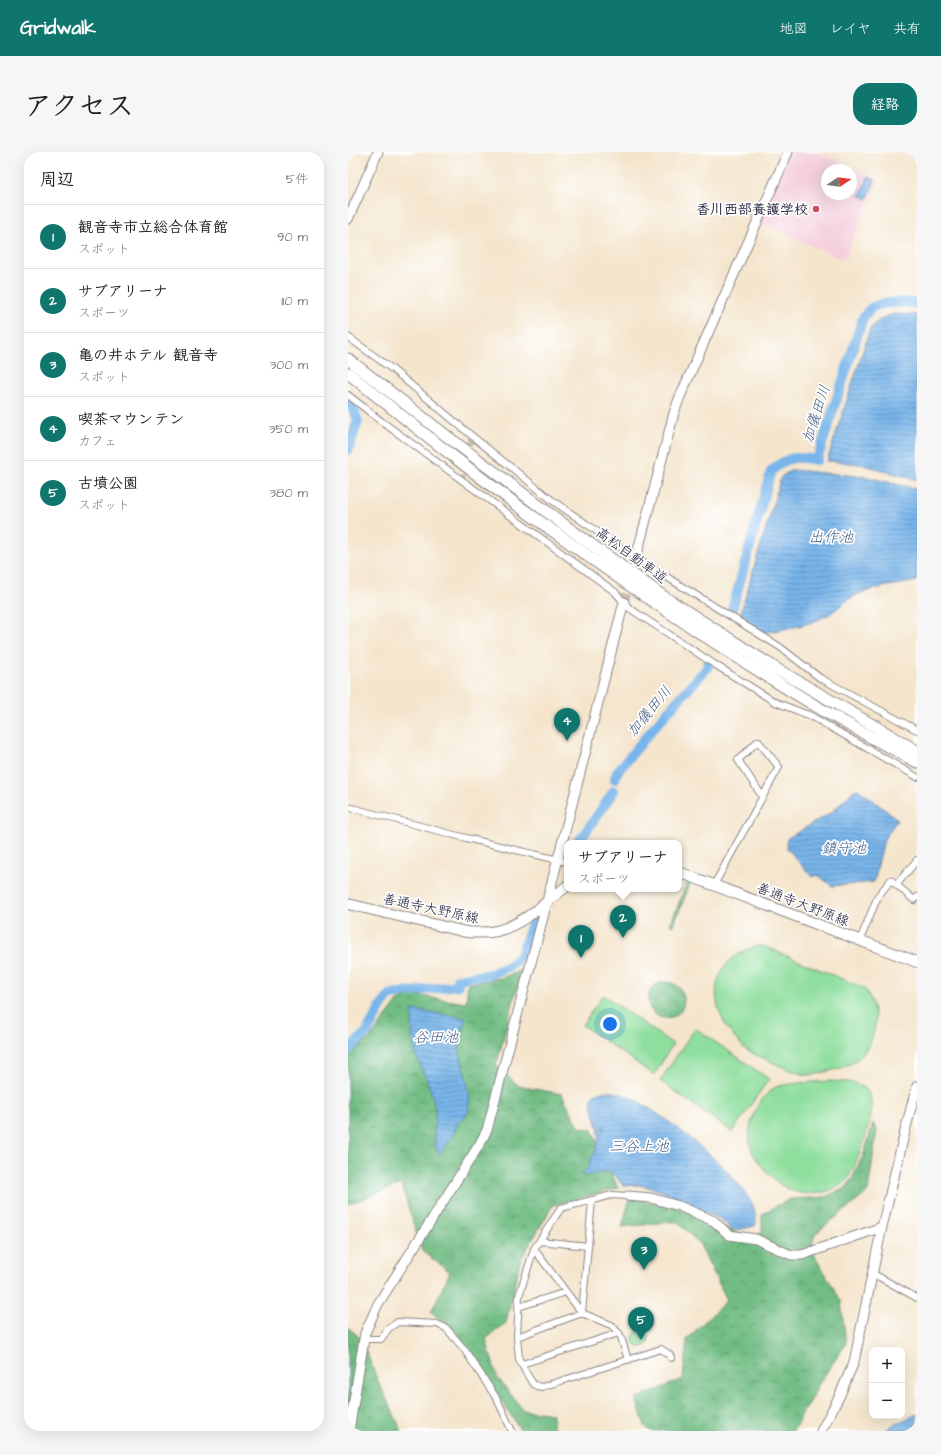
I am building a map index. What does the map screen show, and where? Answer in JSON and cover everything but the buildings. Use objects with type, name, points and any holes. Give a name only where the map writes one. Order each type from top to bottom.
[{"type":"highway","name":"高松自動車道","points":[[348,359],[456,444],[664,597],[775,668],[917,750]]},
{"type":"highway","name":"高松自動車道","points":[[348,373],[436,443],[554,532],[658,604],[768,676],[827,712],[917,762]]},
{"type":"main road","name":"善通寺大野原線","points":[[682,873],[917,962]]},
{"type":"main road","name":"善通寺大野原線","points":[[348,904],[460,930],[482,933],[509,927],[564,888]]},
{"type":"street","points":[[348,219],[378,152]]},
{"type":"street","points":[[636,558],[679,399],[788,152]]},
{"type":"street","points":[[348,337],[392,369],[553,501],[636,558],[780,647],[820,678],[917,730]]},
{"type":"street","points":[[348,395],[387,426],[615,592],[629,608],[775,702],[811,716],[871,749],[917,777]]},
{"type":"street","points":[[567,840],[624,602]]},
{"type":"street","points":[[879,719],[881,712]]},
{"type":"street","points":[[714,885],[779,766],[758,741],[738,760],[762,796]]},
{"type":"street","points":[[348,807],[562,861],[548,901],[487,1130],[480,1145],[378,1304],[372,1317],[364,1339],[349,1431]]},
{"type":"street","points":[[897,884],[917,860]]},
{"type":"street","points":[[860,940],[878,896],[891,880],[914,900],[917,897]]},
{"type":"street","points":[[821,1431],[839,1397],[854,1362],[882,1227],[917,1086]]},
{"type":"street","points":[[671,1358],[670,1355],[661,1349],[542,1387],[533,1384],[525,1371],[518,1351],[517,1337],[519,1296],[534,1250],[561,1208],[612,1195],[651,1198],[679,1206],[714,1221],[729,1235],[756,1239],[796,1256],[882,1227]]},
{"type":"street","points":[[582,1313],[592,1201]]},
{"type":"street","points":[[540,1241],[588,1246]]},
{"type":"street","points":[[534,1250],[582,1313],[611,1325],[619,1333],[628,1360]]},
{"type":"street","points":[[872,1272],[917,1298]]},
{"type":"street","points":[[518,1307],[566,1292]]},
{"type":"street","points":[[517,1337],[582,1313]]},
{"type":"street","points":[[364,1339],[381,1339],[389,1328],[398,1322],[437,1324],[446,1328],[464,1349],[497,1399],[512,1431]]},
{"type":"street","points":[[522,1364],[619,1333]]},
{"type":"shaded area","name":"香川西部養護学校","points":[[791,152],[816,152],[843,164],[821,164],[821,200],[857,200],[857,170],[879,180],[844,260],[760,223]]},
{"type":"green space","points":[[688,881],[691,882],[673,926],[670,925]]},
{"type":"green space","points":[[758,946],[763,946],[864,988],[871,1001],[875,1015],[875,1023],[872,1038],[861,1056],[850,1064],[838,1069],[809,1075],[784,1068],[744,1048],[725,1025],[719,1011],[716,997],[717,984],[722,972],[730,961],[742,952]]},
{"type":"green space","points":[[522,970],[496,1066],[519,1086],[562,1094],[579,1127],[592,1130],[618,1188],[553,1205],[520,1261],[506,1323],[486,1339],[497,1377],[523,1410],[553,1414],[553,1431],[521,1431],[457,1333],[431,1312],[450,1272],[422,1251],[401,1184],[348,1204],[348,1056],[370,1038],[398,1001],[414,995],[466,1003],[468,984],[501,978]]},
{"type":"green space","points":[[666,982],[676,985],[681,990],[684,1000],[681,1010],[676,1015],[666,1018],[656,1015],[651,1010],[648,1000],[651,990],[656,985]]},
{"type":"green space","points":[[603,995],[673,1044],[654,1075],[582,1025]]},
{"type":"green space","points":[[695,1028],[769,1079],[732,1132],[660,1081]]},
{"type":"green space","points":[[829,1081],[847,1082],[860,1085],[867,1091],[871,1099],[872,1107],[866,1134],[854,1167],[842,1185],[831,1190],[818,1193],[806,1194],[793,1191],[776,1181],[763,1168],[754,1155],[750,1138],[752,1118],[761,1101],[767,1094],[778,1086]]},
{"type":"green space","points":[[873,1123],[877,1130],[868,1192],[815,1234],[811,1249],[841,1301],[846,1344],[820,1382],[793,1431],[650,1431],[645,1426],[636,1399],[683,1379],[687,1339],[727,1300],[699,1243],[677,1222],[622,1227],[630,1198],[675,1207],[752,1239],[762,1231],[762,1214],[790,1199],[825,1197],[846,1188],[864,1153]]},
{"type":"green space","points":[[348,1327],[361,1339],[378,1381],[402,1431],[348,1431]]},
{"type":"green space","points":[[641,1331],[648,1336],[649,1339],[644,1346],[641,1347],[634,1342],[633,1339],[638,1332]]},
{"type":"water","points":[[868,177],[875,180],[867,199],[860,196]]},
{"type":"water","points":[[893,314],[917,315],[917,480],[860,464],[827,461],[870,329],[886,316]]},
{"type":"water","name":"出作池","points":[[793,470],[867,477],[917,489],[917,581],[869,590],[850,598],[824,617],[793,627],[762,633],[739,618],[781,477]]},
{"type":"water","name":"鎮守池","points":[[858,789],[897,820],[884,839],[874,882],[832,886],[818,875],[812,877],[787,848],[786,842],[788,838],[832,812],[854,790]]},
{"type":"water","name":"谷田池","points":[[412,1010],[466,1018],[460,1034],[459,1049],[470,1095],[468,1113],[458,1122],[453,1135],[440,1154],[435,1144],[434,1101],[416,1055],[413,1043]]},
{"type":"water","name":"三谷上池","points":[[608,1091],[631,1098],[652,1110],[691,1139],[712,1157],[746,1194],[755,1212],[755,1226],[736,1230],[730,1228],[721,1219],[661,1191],[638,1185],[623,1186],[615,1175],[608,1171],[584,1176],[583,1173],[589,1166],[599,1140],[598,1130],[606,1128],[598,1128],[592,1106],[592,1096],[597,1093]]},
{"type":"water","points":[[917,1414],[917,1431],[885,1431],[891,1426]]},
{"type":"waterway","name":"加儀田川","points":[[732,610],[771,471],[782,462],[792,458],[817,460],[863,318],[873,307],[885,303],[917,303]]},
{"type":"waterway","points":[[348,401],[351,404],[358,421],[348,450]]},
{"type":"waterway","name":"加儀田川","points":[[615,779],[617,772],[656,725],[707,668],[708,664]]},
{"type":"waterway","name":"加儀田川","points":[[580,840],[614,791]]},
{"type":"waterway","name":"加儀田川","points":[[457,979],[491,974],[509,966],[521,955],[535,915]]},
{"type":"waterway","name":"加儀田川","points":[[348,1050],[367,1032],[382,1005],[390,995],[458,985]]},
{"type":"tunnel","points":[[468,454],[472,436]]},
{"type":"tunnel","points":[[462,480],[466,463]]},
{"type":"tunnel","points":[[543,541],[547,525]]},
{"type":"tunnel","points":[[624,602],[636,558]]},
{"type":"tunnel","points":[[871,747],[879,719]]},
{"type":"place","name":"香川西部養護学校","points":[[816,209]]},
{"type":"place","name":"喫茶マウンテン","points":[[567,741]]},
{"type":"place","name":"サブアリーナ","points":[[623,938]]},
{"type":"place","name":"観音寺市立総合体育館","points":[[581,958]]},
{"type":"place","name":"亀の井ホテル 観音寺","points":[[644,1270]]},
{"type":"place","name":"古墳公園","points":[[641,1340]]}]
